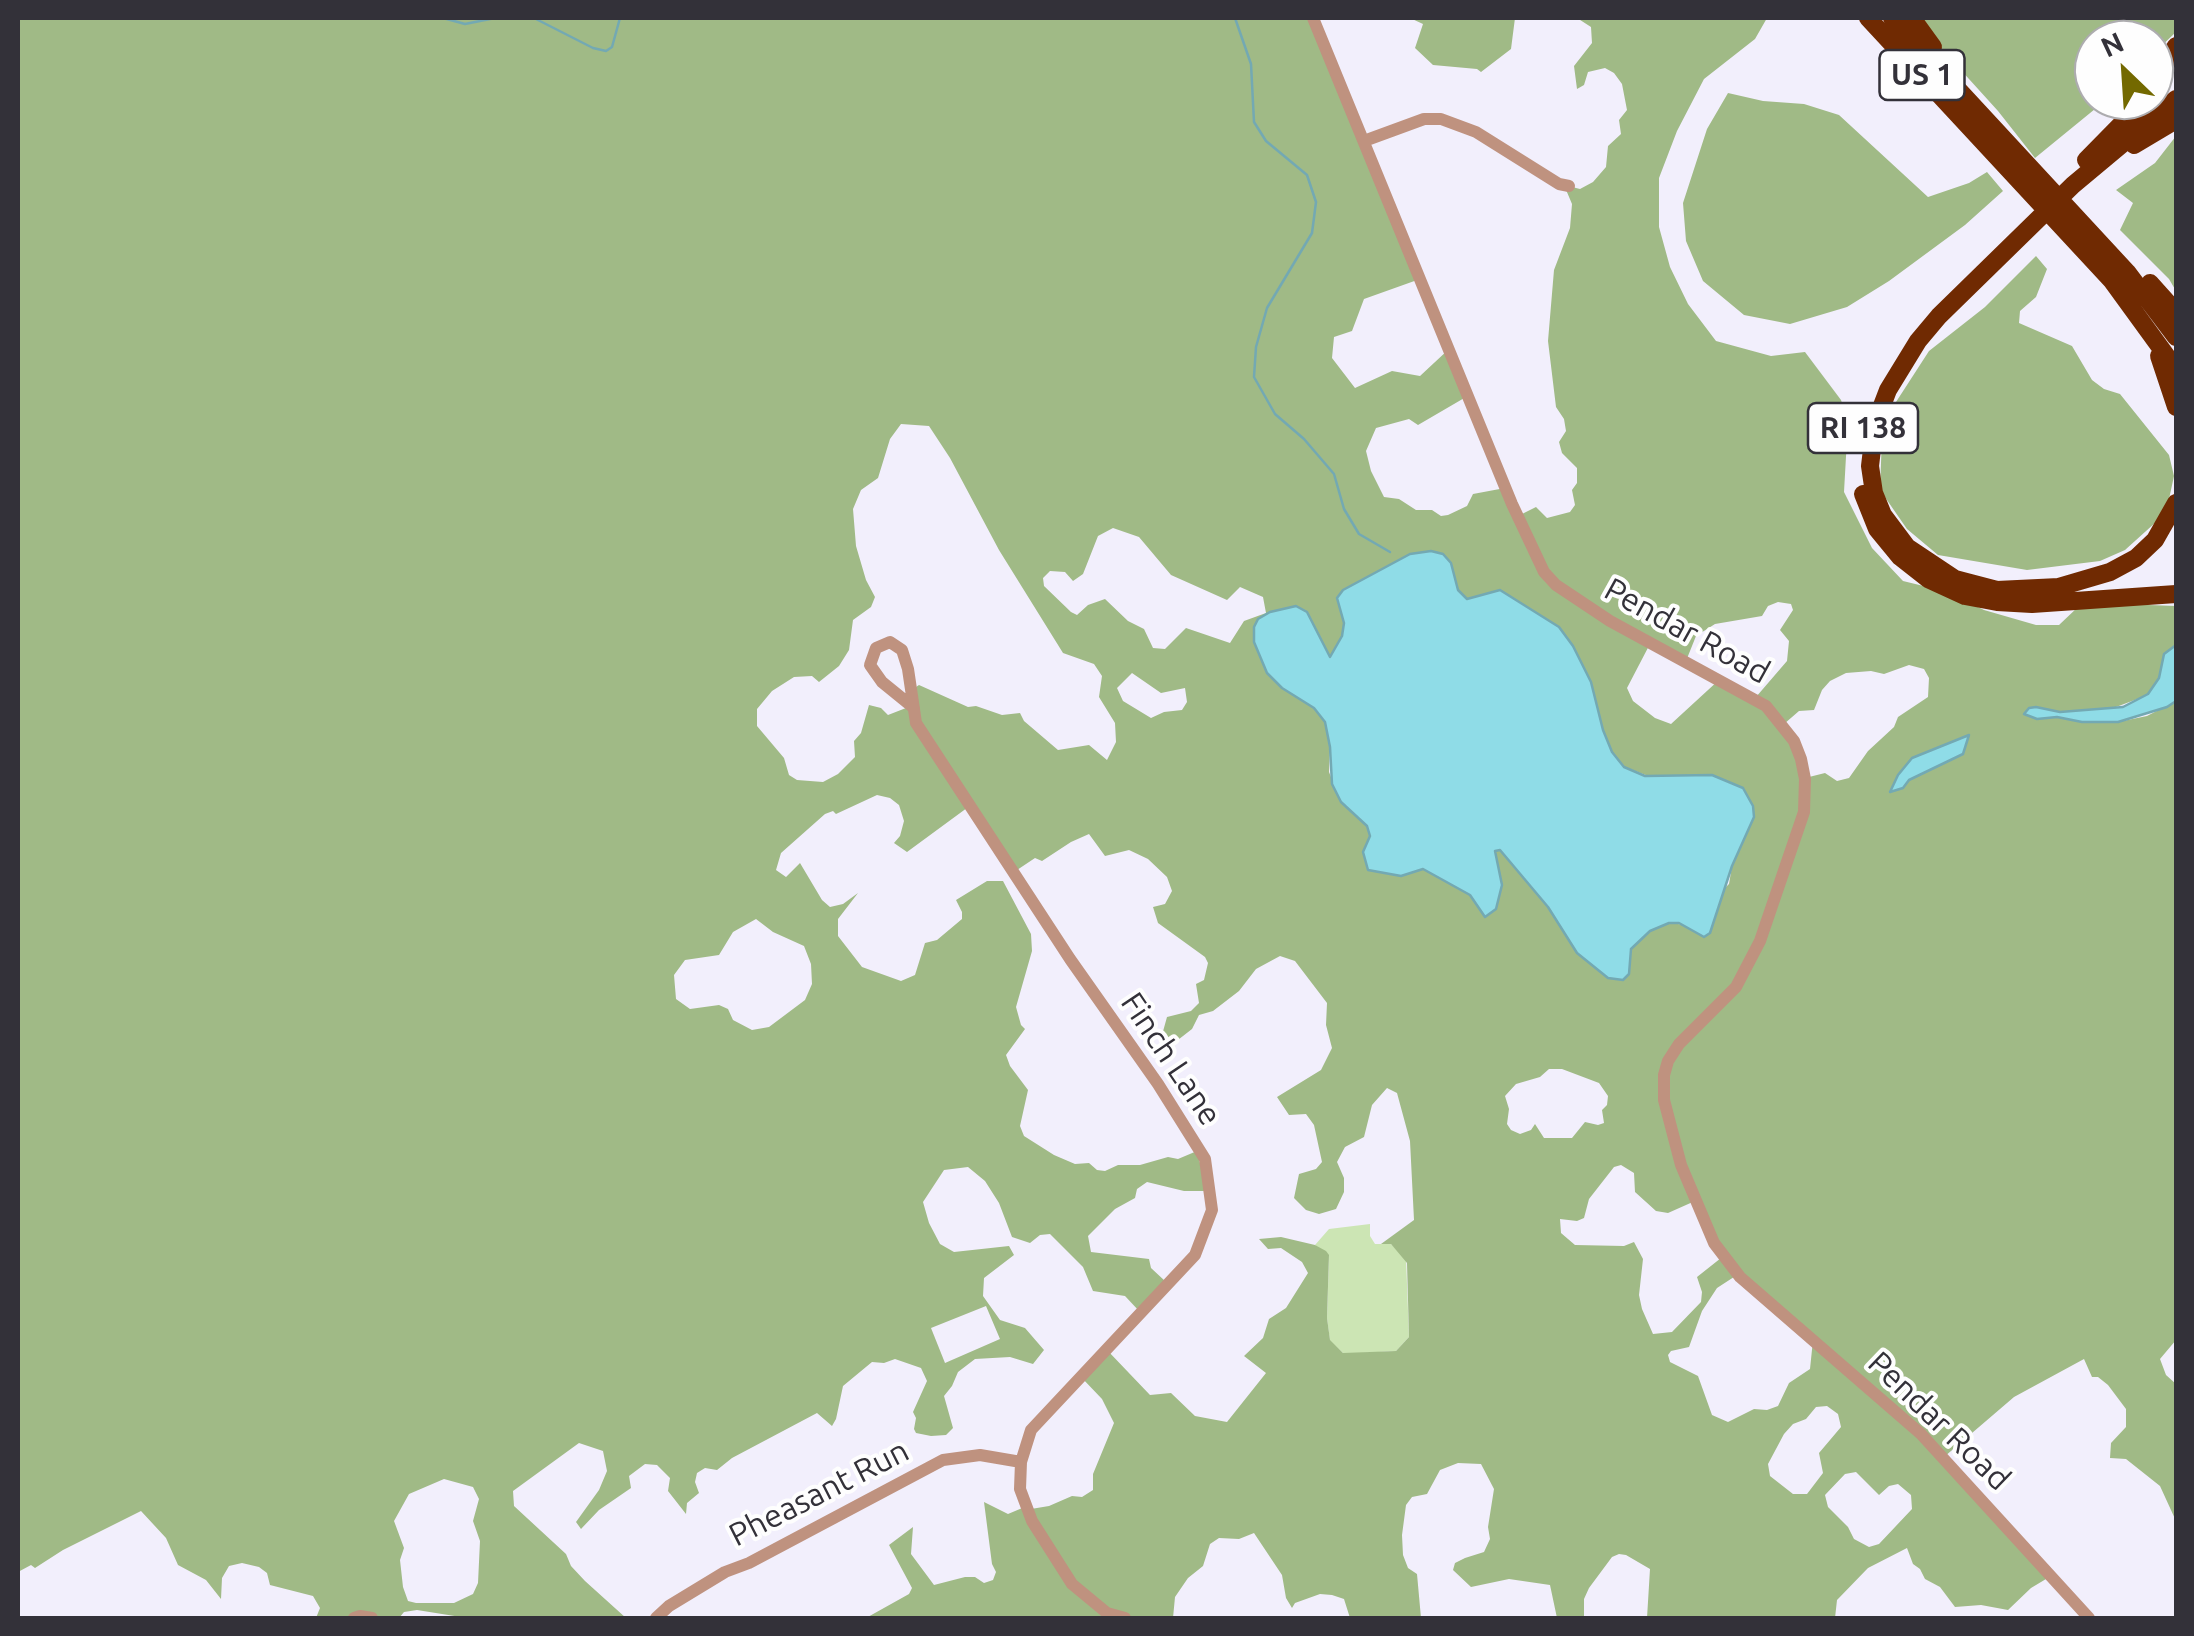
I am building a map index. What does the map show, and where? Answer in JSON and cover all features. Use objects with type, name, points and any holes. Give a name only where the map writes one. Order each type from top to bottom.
[{"type":"highway","name":"US 1","points":[[1868,18],[2072,224],[2127,272],[2176,337]]},
{"type":"highway","name":"US 1","points":[[1892,18],[1990,123],[2019,167]]},
{"type":"highway","points":[[1912,18],[1990,123]]},
{"type":"highway","points":[[2176,100],[2098,163],[1989,264],[1918,341],[1888,390],[1875,424],[1870,453],[1874,492],[1889,526],[1916,556],[1955,579],[1997,590],[2059,587],[2110,572],[2136,558],[2155,540],[2176,503]]},
{"type":"highway","name":"RI 138","points":[[2123,120],[1964,272],[1912,330],[1872,402],[1861,433],[1858,469],[1871,518],[1891,548],[1917,571],[1965,596],[2032,604],[2176,594]]},
{"type":"highway","points":[[2098,163],[2176,120]]},
{"type":"highway","name":"US 1","points":[[2072,224],[2176,369]]},
{"type":"highway","points":[[2072,224],[2119,250],[2176,312]]},
{"type":"highway","points":[[2145,324],[2176,408]]},
{"type":"street","name":"Pendar Road","points":[[1313,18],[1512,504],[1544,572],[1556,585],[1610,621],[1766,706],[1794,741],[1801,759],[1804,812],[1760,941],[1736,988],[1679,1044],[1664,1075],[1664,1100],[1682,1164],[1714,1243],[1740,1277],[1921,1434],[2088,1618]]},
{"type":"street","points":[[1364,141],[1424,119],[1441,119],[1476,132],[1559,184],[1569,186]]},
{"type":"street","name":"Finch Lane","points":[[914,708],[882,682],[870,665],[876,648],[890,642],[902,650],[914,708],[916,723],[1205,1159],[1212,1210],[1195,1255],[1031,1430],[1021,1462]]},
{"type":"street","name":"Pheasant Run","points":[[656,1618],[725,1572],[749,1563],[942,1460],[980,1454],[1021,1462]]},
{"type":"street","points":[[1021,1462],[1020,1489],[1032,1522],[1072,1584],[1107,1614],[1125,1618]]},
{"type":"street","points":[[354,1618],[372,1618]]},
{"type":"green space","points":[[18,18],[1312,18],[1420,279],[1364,299],[1352,331],[1334,337],[1332,358],[1355,388],[1392,371],[1420,376],[1449,349],[1466,397],[1418,425],[1409,419],[1376,428],[1366,451],[1371,471],[1384,497],[1399,499],[1416,510],[1448,515],[1467,506],[1473,494],[1505,488],[1520,515],[1536,507],[1547,518],[1570,512],[1575,505],[1572,490],[1577,483],[1577,468],[1562,453],[1559,442],[1566,431],[1556,407],[1548,341],[1554,270],[1570,228],[1572,204],[1564,185],[1580,189],[1593,182],[1606,167],[1608,146],[1621,134],[1619,120],[1627,110],[1622,84],[1605,68],[1588,72],[1584,85],[1577,89],[1574,66],[1592,43],[1591,27],[1577,18],[1767,18],[1755,39],[1704,79],[1677,131],[1659,178],[1659,227],[1670,267],[1688,304],[1716,341],[1771,356],[1805,352],[1841,400],[1848,421],[1844,492],[1872,548],[1903,581],[1948,592],[1984,610],[2036,625],[2059,625],[2078,607],[2176,606],[2176,645],[2164,654],[2159,678],[2148,695],[2108,710],[2060,712],[2036,707],[2037,719],[2118,722],[2147,716],[2176,701],[2176,1340],[2160,1359],[2166,1375],[2176,1384],[2176,1521],[2160,1486],[2126,1459],[2110,1458],[2111,1443],[2126,1427],[2126,1409],[2108,1385],[2092,1377],[2084,1359],[2014,1397],[1944,1457],[2051,1576],[2008,1610],[1981,1605],[1955,1607],[1940,1587],[1925,1579],[1907,1548],[1868,1568],[1837,1600],[1835,1618],[1647,1618],[1650,1569],[1619,1554],[1612,1557],[1589,1588],[1584,1599],[1584,1618],[1557,1618],[1550,1585],[1509,1579],[1471,1587],[1453,1570],[1455,1563],[1484,1552],[1490,1539],[1494,1489],[1481,1464],[1458,1463],[1440,1470],[1427,1494],[1412,1497],[1406,1505],[1403,1555],[1408,1568],[1417,1574],[1421,1618],[1350,1618],[1344,1599],[1320,1594],[1295,1603],[1292,1608],[1282,1575],[1254,1533],[1239,1539],[1219,1538],[1210,1544],[1203,1566],[1188,1578],[1175,1597],[1173,1618],[866,1618],[909,1594],[912,1588],[889,1545],[913,1527],[911,1554],[934,1585],[965,1577],[975,1577],[984,1583],[993,1580],[996,1572],[984,1502],[1008,1514],[1027,1506],[1031,1509],[1072,1496],[1082,1497],[1093,1490],[1093,1474],[1114,1423],[1102,1399],[1081,1377],[1107,1350],[1150,1395],[1171,1393],[1195,1416],[1227,1422],[1266,1373],[1244,1356],[1263,1338],[1269,1319],[1286,1308],[1308,1273],[1302,1262],[1281,1248],[1268,1249],[1259,1239],[1281,1237],[1315,1245],[1329,1255],[1330,1340],[1343,1353],[1396,1351],[1409,1337],[1407,1263],[1391,1244],[1381,1244],[1414,1220],[1410,1141],[1397,1093],[1387,1088],[1372,1105],[1364,1137],[1345,1147],[1337,1162],[1344,1178],[1344,1192],[1336,1209],[1319,1214],[1306,1210],[1294,1198],[1299,1174],[1316,1169],[1322,1162],[1314,1125],[1306,1114],[1289,1115],[1277,1097],[1321,1070],[1332,1048],[1326,1025],[1327,1003],[1295,961],[1280,956],[1256,969],[1239,991],[1213,1011],[1199,1015],[1192,1029],[1174,1043],[1162,1035],[1167,1017],[1191,1011],[1199,1003],[1196,984],[1204,980],[1208,963],[1158,923],[1153,907],[1165,904],[1172,891],[1167,877],[1148,859],[1129,850],[1105,856],[1089,834],[1042,861],[1035,858],[1017,870],[971,805],[907,852],[894,843],[904,821],[899,805],[877,795],[836,814],[825,814],[781,853],[776,870],[786,877],[800,863],[830,907],[843,904],[858,893],[838,919],[838,936],[862,967],[901,981],[915,975],[925,943],[937,940],[962,919],[956,900],[987,881],[1003,881],[1031,934],[1032,951],[1016,1007],[1025,1029],[1006,1055],[1028,1090],[1020,1126],[1024,1136],[1054,1155],[1105,1171],[1118,1165],[1178,1159],[1197,1151],[1207,1191],[1184,1191],[1147,1182],[1137,1189],[1135,1198],[1115,1209],[1088,1236],[1091,1252],[1149,1259],[1151,1268],[1165,1281],[1140,1312],[1125,1296],[1093,1291],[1083,1267],[1050,1234],[1040,1235],[1030,1243],[1012,1237],[999,1203],[985,1181],[968,1167],[944,1170],[923,1202],[940,1244],[954,1252],[1009,1246],[1014,1255],[984,1278],[983,1296],[1000,1320],[1025,1328],[1044,1350],[1033,1364],[1010,1357],[975,1359],[958,1372],[944,1396],[953,1428],[946,1435],[931,1436],[914,1429],[913,1412],[927,1381],[921,1368],[895,1359],[872,1362],[843,1386],[832,1426],[817,1413],[717,1470],[705,1468],[697,1473],[699,1493],[687,1503],[686,1514],[668,1491],[670,1478],[657,1465],[645,1464],[629,1476],[631,1488],[599,1510],[581,1529],[576,1522],[599,1490],[607,1471],[603,1451],[579,1443],[513,1491],[514,1506],[626,1618],[467,1618],[417,1610],[404,1612],[399,1618],[316,1618],[320,1608],[313,1596],[270,1585],[267,1573],[242,1563],[229,1566],[222,1578],[221,1599],[206,1580],[178,1565],[166,1538],[141,1511],[35,1568],[31,1565],[18,1572]],"holes":[[[901,424],[929,426],[1063,653],[1094,664],[1102,676],[1099,697],[1115,723],[1116,742],[1107,760],[1089,745],[1058,750],[1020,713],[1002,715],[968,707],[919,685],[913,689],[906,708],[888,715],[869,705],[861,733],[854,741],[855,757],[838,774],[823,782],[797,780],[789,775],[784,758],[757,726],[757,709],[772,691],[794,677],[812,676],[819,682],[839,666],[849,650],[853,620],[871,607],[875,597],[856,546],[853,509],[861,490],[878,478],[890,439]],[[1113,528],[1139,537],[1171,575],[1227,600],[1240,587],[1263,597],[1266,613],[1244,621],[1230,643],[1186,628],[1165,649],[1153,648],[1144,629],[1128,621],[1105,599],[1088,605],[1077,615],[1044,586],[1043,578],[1050,571],[1065,572],[1073,581],[1083,574],[1098,536]],[[1451,563],[1458,590],[1467,599],[1591,682],[1603,730],[1612,752],[1625,767],[1754,817],[1732,866],[1729,884],[1687,925],[1669,923],[1650,931],[1631,949],[1577,953],[1548,907],[1500,849],[1495,851],[1502,885],[1496,909],[1485,916],[1471,895],[1458,885],[1422,869],[1401,876],[1363,852],[1370,836],[1367,826],[1341,802],[1329,772],[1325,722],[1314,708],[1270,612],[1296,606],[1307,612],[1330,657],[1342,636],[1344,623],[1337,599]],[[1778,602],[1791,604],[1793,610],[1780,630],[1789,641],[1787,661],[1756,697],[1720,679],[1671,724],[1655,718],[1633,701],[1627,688],[1652,640],[1686,661],[1696,636],[1715,624],[1762,616],[1768,606]],[[1909,665],[1924,669],[1929,678],[1928,697],[1898,717],[1894,727],[1868,751],[1849,778],[1837,781],[1825,773],[1805,778],[1784,724],[1799,711],[1814,710],[1822,690],[1846,673],[1884,674]],[[1132,673],[1161,693],[1185,688],[1187,702],[1182,710],[1151,718],[1123,701],[1117,688]],[[756,919],[804,946],[811,964],[812,984],[805,1000],[769,1027],[752,1030],[733,1020],[728,1009],[719,1005],[690,1009],[676,999],[674,975],[685,960],[719,955],[733,932]],[[1549,1069],[1562,1069],[1599,1083],[1608,1096],[1602,1110],[1604,1123],[1585,1122],[1572,1138],[1544,1138],[1535,1124],[1520,1134],[1511,1130],[1505,1096],[1516,1084],[1540,1077]],[[1621,1165],[1634,1173],[1635,1192],[1656,1211],[1668,1213],[1695,1201],[1721,1258],[1697,1277],[1701,1302],[1672,1332],[1653,1334],[1639,1295],[1643,1259],[1634,1242],[1624,1246],[1575,1245],[1561,1233],[1560,1219],[1584,1218],[1589,1199],[1614,1167]],[[1737,1275],[1813,1340],[1810,1369],[1789,1383],[1778,1406],[1754,1409],[1728,1422],[1712,1415],[1698,1376],[1670,1362],[1671,1351],[1689,1347],[1702,1311],[1717,1288]],[[986,1306],[1000,1339],[945,1363],[931,1328]],[[1827,1406],[1838,1414],[1841,1427],[1819,1453],[1823,1473],[1807,1494],[1793,1494],[1770,1476],[1768,1464],[1793,1424],[1806,1419],[1816,1407]],[[1856,1472],[1879,1495],[1898,1484],[1911,1495],[1912,1509],[1879,1544],[1869,1547],[1854,1539],[1828,1507],[1825,1495],[1845,1474]],[[444,1479],[473,1487],[479,1499],[473,1521],[480,1541],[478,1583],[473,1594],[454,1603],[408,1601],[400,1560],[404,1548],[394,1521],[409,1494]]]},
{"type":"green space","points":[[1410,18],[1515,18],[1511,49],[1481,72],[1433,65],[1415,48],[1423,24]]},
{"type":"green space","points":[[1921,18],[2176,18],[2174,34],[2174,20],[2074,20],[2074,120],[2082,120],[2035,158],[1930,36]]},
{"type":"green space","points":[[1728,93],[1804,104],[1839,115],[1928,197],[1969,183],[1987,172],[2003,191],[1965,225],[1847,307],[1790,324],[1744,315],[1703,281],[1686,241],[1683,203],[1707,129]]},
{"type":"green space","points":[[2176,136],[2176,291],[2120,230],[2133,203],[2116,190],[2155,163]]},
{"type":"green space","points":[[2036,256],[2047,269],[2036,297],[2020,311],[2019,323],[2072,346],[2092,380],[2120,394],[2169,455],[2174,476],[2166,513],[2125,550],[2100,561],[2027,570],[1938,555],[1907,529],[1880,490],[1882,436],[1896,402],[1929,351],[1985,307]]},
{"type":"green space","points":[[1370,1224],[1375,1244],[1391,1244],[1406,1258],[1409,1337],[1396,1351],[1344,1354],[1330,1341],[1329,1256],[1315,1245],[1329,1229]]},
{"type":"water","points":[[1410,554],[1443,554],[1451,563],[1458,590],[1467,599],[1500,590],[1559,627],[1591,682],[1603,730],[1612,752],[1624,767],[1645,776],[1712,775],[1743,788],[1754,817],[1732,866],[1710,933],[1704,937],[1679,923],[1650,931],[1631,949],[1629,974],[1623,980],[1608,978],[1577,953],[1548,907],[1500,850],[1495,851],[1502,885],[1496,909],[1485,917],[1470,895],[1423,869],[1401,876],[1368,870],[1363,852],[1370,836],[1367,826],[1341,802],[1332,784],[1325,722],[1314,708],[1282,688],[1267,673],[1254,642],[1254,627],[1258,619],[1270,612],[1296,606],[1307,612],[1330,657],[1342,636],[1344,623],[1337,598],[1343,590]]},
{"type":"water","points":[[2176,645],[2176,701],[2167,707],[2118,722],[2037,719],[2024,714],[2036,707],[2060,712],[2123,707],[2148,694],[2159,678],[2164,654]]},
{"type":"water","points":[[1969,735],[1963,754],[1890,792],[1912,758]]},
{"type":"waterway","points":[[443,18],[465,24],[495,18]]},
{"type":"waterway","points":[[534,18],[606,51],[612,47],[620,18]]},
{"type":"waterway","points":[[1235,18],[1251,64],[1254,122],[1266,141],[1307,175],[1316,202],[1312,233],[1267,308],[1256,347],[1254,377],[1275,414],[1304,439],[1334,474],[1344,509],[1359,534],[1390,552]]}]
